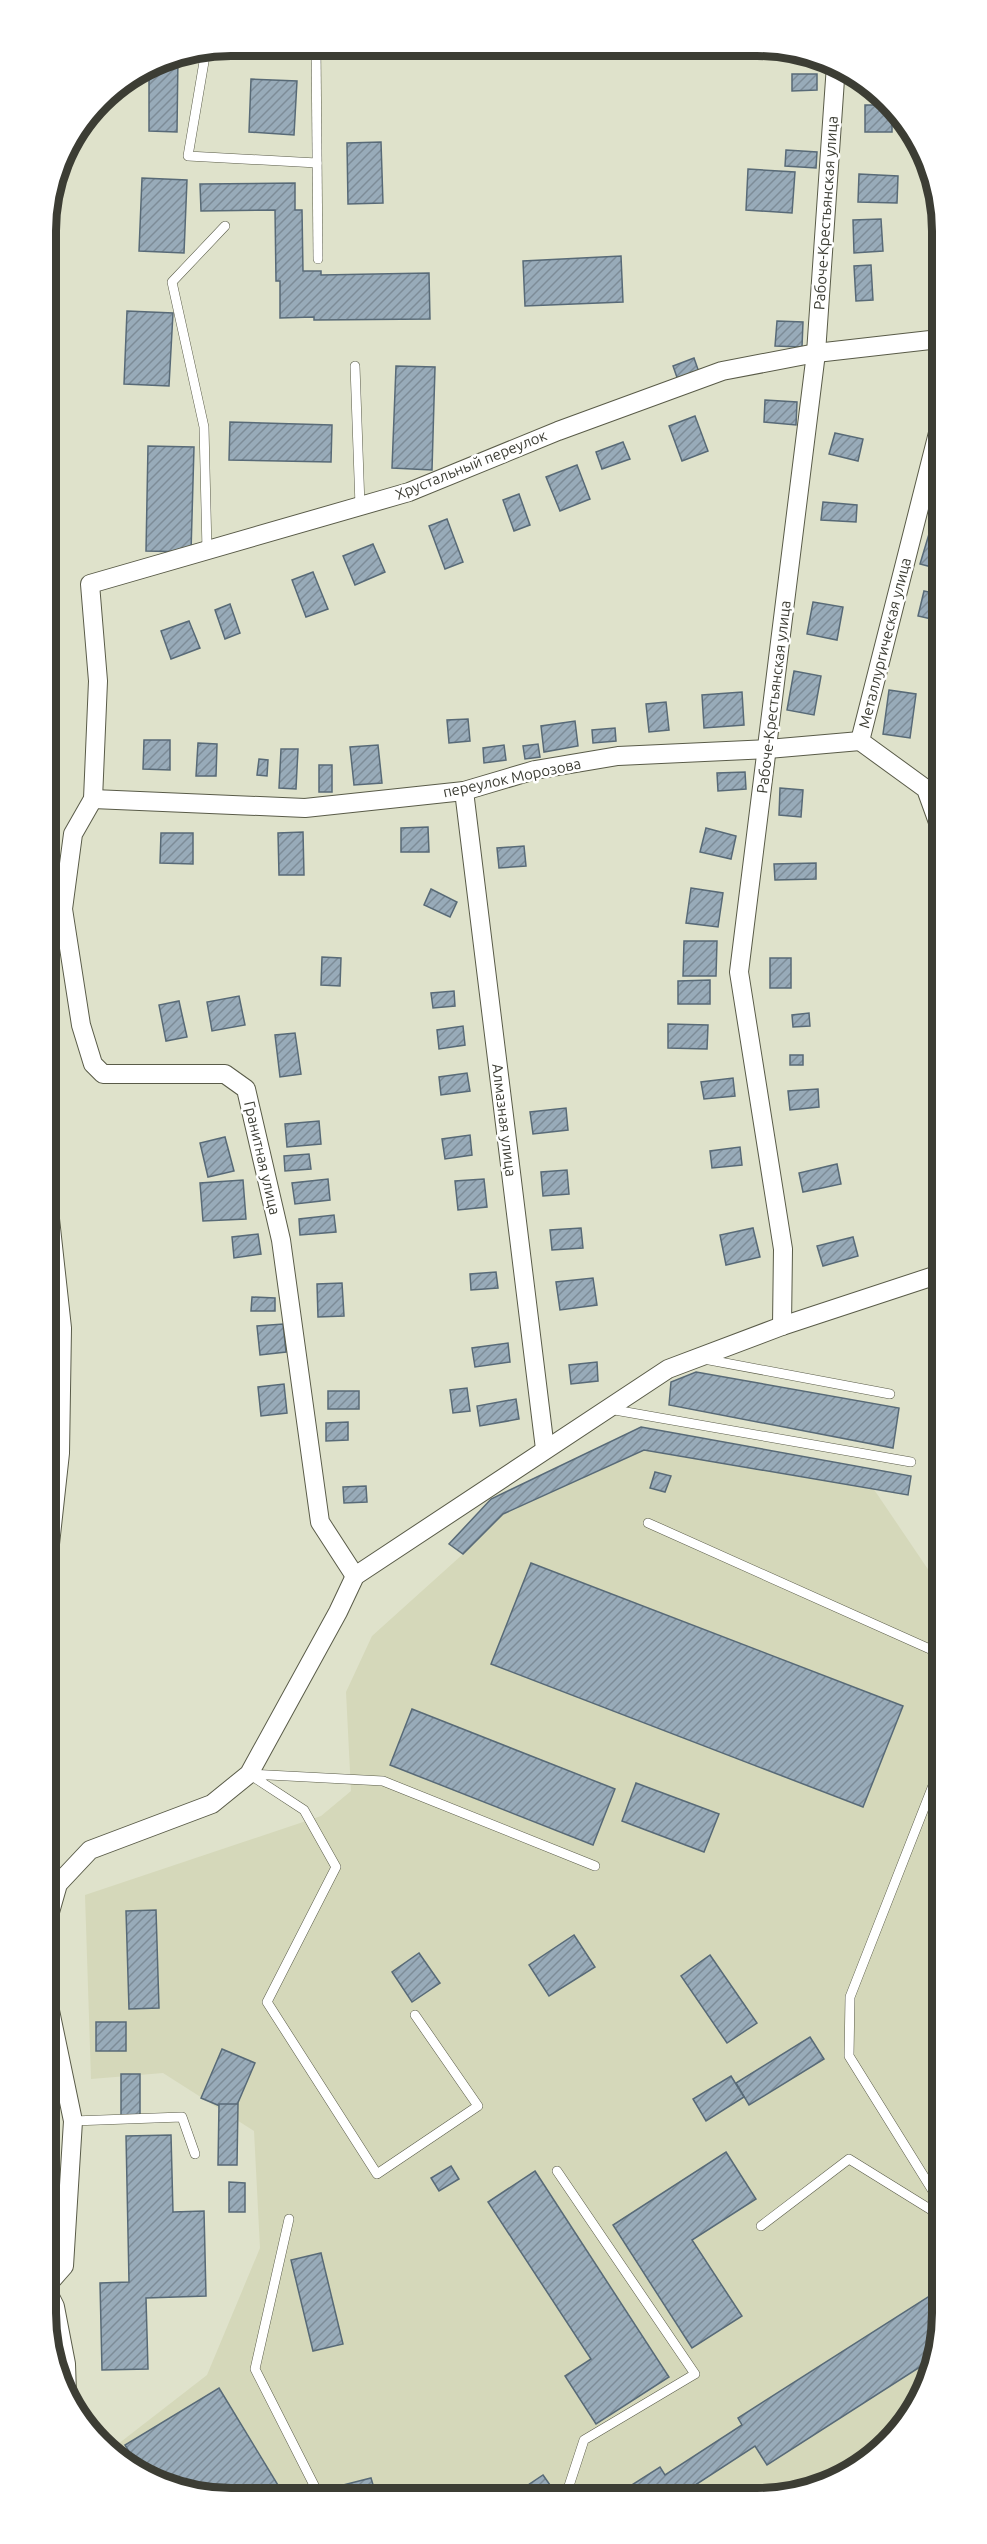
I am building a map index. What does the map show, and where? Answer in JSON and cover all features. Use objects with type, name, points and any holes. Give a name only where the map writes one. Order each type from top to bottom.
[{"type":"street","name":"Рабоче-Крестьянская улица","points":[[782,1326],[783,1249],[739,972],[816,353],[835,75]]},
{"type":"street","name":"Хрустальный переулок","points":[[90,584],[409,492],[558,430],[722,371],[816,353],[932,340]]},
{"type":"street","name":"Металлургическая улица","points":[[932,457],[860,741],[926,789],[932,805]]},
{"type":"street","name":"Гранитная улица","points":[[90,584],[98,681],[93,798],[73,834],[63,909],[81,1025],[93,1064],[104,1074],[225,1074],[246,1089],[281,1240],[320,1522],[355,1576]]},
{"type":"street","name":"переулок Морозова","points":[[93,798],[305,808],[464,791],[535,770],[618,756],[768,749],[860,741]]},
{"type":"street","name":"Алмазная улица","points":[[464,791],[545,1449]]},
{"type":"street","points":[[56,1891],[58,1884],[90,1850],[212,1804],[249,1774],[338,1612],[355,1576],[668,1369],[782,1326],[932,1277]]},
{"type":"street","points":[[56,1292],[60,1328],[56,1353]]},
{"type":"street","points":[[56,1421],[58,1453],[56,1471]]},
{"type":"street","points":[[56,2039],[73,2121],[64,2266],[56,2275]]},
{"type":"street","points":[[57,2325],[64,2367]]},
{"type":"lane","points":[[316,56],[318,259]]},
{"type":"lane","points":[[205,58],[188,156],[317,163]]},
{"type":"lane","points":[[207,550],[204,426],[171,282],[225,226]]},
{"type":"lane","points":[[355,366],[360,506]]},
{"type":"lane","points":[[699,1358],[890,1394]]},
{"type":"lane","points":[[607,1409],[911,1462]]},
{"type":"lane","points":[[648,1523],[931,1650]]},
{"type":"lane","points":[[249,1774],[383,1781],[595,1866]]},
{"type":"lane","points":[[249,1774],[304,1810],[336,1867],[267,2002],[377,2174],[478,2106],[415,2015]]},
{"type":"lane","points":[[931,1790],[850,1997],[849,2056],[931,2188]]},
{"type":"lane","points":[[73,2121],[182,2117],[195,2154]]},
{"type":"lane","points":[[761,2226],[849,2159],[931,2210]]},
{"type":"lane","points":[[557,2171],[695,2374],[584,2440],[568,2488]]},
{"type":"lane","points":[[290,2219],[255,2369],[316,2488]]},
{"type":"shaded area","points":[[644,1450],[873,1488],[931,1574],[931,2325],[926,2359],[908,2401],[888,2429],[872,2445],[844,2465],[823,2475],[779,2487],[231,2488],[208,2487],[174,2479],[133,2459],[116,2445],[207,2375],[260,2248],[254,2131],[163,2073],[91,2079],[85,1895],[321,1816],[351,1791],[346,1692],[372,1636],[463,1554],[503,1514]]},
{"type":"building","points":[[178,64],[177,132],[149,131],[149,76]]},
{"type":"building","points":[[792,74],[817,74],[817,90],[792,91]]},
{"type":"building","points":[[251,79],[297,81],[294,135],[249,132]]},
{"type":"building","points":[[865,105],[878,105],[892,121],[892,132],[865,132]]},
{"type":"building","points":[[381,142],[383,203],[348,204],[347,143]]},
{"type":"building","points":[[786,150],[817,152],[816,168],[785,166]]},
{"type":"building","points":[[748,169],[795,172],[792,213],[746,210]]},
{"type":"building","points":[[859,174],[898,176],[897,203],[858,202]]},
{"type":"building","points":[[142,178],[187,180],[184,253],[139,251]]},
{"type":"building","points":[[295,183],[295,210],[302,210],[303,271],[321,271],[321,275],[429,273],[430,319],[280,318],[280,281],[276,281],[275,210],[201,211],[200,184]]},
{"type":"building","points":[[881,219],[883,251],[854,253],[853,220]]},
{"type":"building","points":[[621,256],[623,302],[525,306],[523,261]]},
{"type":"building","points":[[871,265],[873,300],[856,301],[854,266]]},
{"type":"building","points":[[127,311],[173,313],[169,386],[124,384]]},
{"type":"building","points":[[777,321],[803,322],[802,347],[775,346]]},
{"type":"building","points":[[694,358],[701,378],[680,386],[673,366]]},
{"type":"building","points":[[396,366],[435,367],[432,470],[392,468]]},
{"type":"building","points":[[765,400],[797,402],[796,425],[764,422]]},
{"type":"building","points":[[695,416],[708,451],[682,461],[669,426]]},
{"type":"building","points":[[230,422],[332,425],[331,462],[229,460]]},
{"type":"building","points":[[835,433],[863,439],[858,461],[829,454]]},
{"type":"building","points":[[623,442],[630,459],[602,469],[596,452]]},
{"type":"building","points":[[148,446],[194,447],[191,552],[146,551]]},
{"type":"building","points":[[577,465],[590,499],[560,511],[546,477]]},
{"type":"building","points":[[519,494],[530,525],[514,531],[503,500]]},
{"type":"building","points":[[823,502],[857,505],[856,522],[821,520]]},
{"type":"building","points":[[447,519],[463,562],[445,569],[429,526]]},
{"type":"building","points":[[929,534],[932,535],[932,567],[920,564]]},
{"type":"building","points":[[373,544],[385,572],[355,585],[343,556]]},
{"type":"building","points":[[313,572],[328,609],[306,617],[292,580]]},
{"type":"building","points":[[924,591],[932,593],[932,619],[918,616]]},
{"type":"building","points":[[813,602],[843,607],[837,640],[807,634]]},
{"type":"building","points":[[230,604],[240,633],[225,639],[215,610]]},
{"type":"building","points":[[189,621],[200,648],[171,659],[161,631]]},
{"type":"building","points":[[794,671],[821,676],[814,715],[787,710]]},
{"type":"building","points":[[889,690],[916,694],[910,738],[883,734]]},
{"type":"building","points":[[742,692],[744,725],[704,728],[702,695]]},
{"type":"building","points":[[666,702],[669,730],[649,732],[646,704]]},
{"type":"building","points":[[468,719],[470,741],[449,743],[447,720]]},
{"type":"building","points":[[575,721],[578,746],[544,752],[541,726]]},
{"type":"building","points":[[615,728],[616,741],[593,743],[592,730]]},
{"type":"building","points":[[144,740],[170,740],[170,770],[143,769]]},
{"type":"building","points":[[198,743],[217,744],[216,776],[196,776]]},
{"type":"building","points":[[538,744],[540,757],[525,759],[523,746]]},
{"type":"building","points":[[378,745],[382,783],[354,785],[350,747]]},
{"type":"building","points":[[504,745],[506,760],[484,763],[483,748]]},
{"type":"building","points":[[281,749],[298,749],[296,789],[279,788]]},
{"type":"building","points":[[259,759],[268,760],[267,776],[257,775]]},
{"type":"building","points":[[319,765],[332,765],[332,792],[319,792]]},
{"type":"building","points":[[745,772],[746,789],[718,791],[717,773]]},
{"type":"building","points":[[780,788],[803,790],[801,817],[779,815]]},
{"type":"building","points":[[428,827],[429,852],[401,852],[401,828]]},
{"type":"building","points":[[706,828],[736,836],[731,859],[700,852]]},
{"type":"building","points":[[303,832],[304,875],[279,875],[278,833]]},
{"type":"building","points":[[161,833],[193,833],[193,864],[160,863]]},
{"type":"building","points":[[524,846],[526,866],[499,868],[497,848]]},
{"type":"building","points":[[816,863],[816,879],[775,880],[774,864]]},
{"type":"building","points":[[691,888],[723,893],[718,927],[686,923]]},
{"type":"building","points":[[431,889],[457,902],[450,917],[424,905]]},
{"type":"building","points":[[684,941],[717,941],[716,976],[683,976]]},
{"type":"building","points":[[322,957],[341,958],[340,986],[321,985]]},
{"type":"building","points":[[770,958],[791,958],[791,988],[770,988]]},
{"type":"building","points":[[710,980],[710,1004],[678,1004],[678,981]]},
{"type":"building","points":[[454,991],[455,1006],[433,1008],[431,993]]},
{"type":"building","points":[[239,996],[245,1025],[212,1031],[207,1002]]},
{"type":"building","points":[[179,1001],[187,1037],[166,1041],[159,1005]]},
{"type":"building","points":[[809,1013],[810,1026],[793,1027],[792,1015]]},
{"type":"building","points":[[668,1024],[708,1025],[707,1049],[668,1048]]},
{"type":"building","points":[[463,1026],[465,1045],[439,1049],[437,1030]]},
{"type":"building","points":[[295,1033],[301,1074],[280,1077],[275,1035]]},
{"type":"building","points":[[790,1055],[803,1055],[803,1065],[790,1065]]},
{"type":"building","points":[[467,1073],[470,1091],[441,1095],[439,1077]]},
{"type":"building","points":[[733,1078],[735,1096],[704,1099],[701,1082]]},
{"type":"building","points":[[818,1089],[819,1107],[790,1110],[788,1091]]},
{"type":"building","points":[[566,1108],[568,1130],[533,1134],[530,1112]]},
{"type":"building","points":[[319,1121],[321,1144],[287,1147],[285,1124]]},
{"type":"building","points":[[470,1135],[472,1155],[445,1159],[442,1139]]},
{"type":"building","points":[[225,1137],[234,1171],[208,1177],[200,1143]]},
{"type":"building","points":[[740,1147],[742,1165],[712,1168],[710,1151]]},
{"type":"building","points":[[309,1154],[311,1169],[285,1171],[284,1156]]},
{"type":"building","points":[[837,1164],[841,1184],[803,1192],[799,1173]]},
{"type":"building","points":[[567,1170],[569,1194],[543,1196],[541,1172]]},
{"type":"building","points":[[328,1179],[330,1200],[295,1204],[292,1183]]},
{"type":"building","points":[[484,1179],[487,1207],[458,1210],[455,1181]]},
{"type":"building","points":[[243,1180],[246,1219],[203,1221],[200,1183]]},
{"type":"building","points":[[334,1215],[336,1232],[300,1235],[299,1219]]},
{"type":"building","points":[[581,1228],[583,1248],[552,1250],[550,1230]]},
{"type":"building","points":[[753,1228],[760,1257],[726,1265],[720,1235]]},
{"type":"building","points":[[258,1234],[261,1254],[234,1258],[232,1237]]},
{"type":"building","points":[[853,1237],[858,1256],[823,1266],[817,1246]]},
{"type":"building","points":[[496,1272],[498,1288],[471,1290],[470,1274]]},
{"type":"building","points":[[593,1278],[597,1305],[560,1310],[556,1282]]},
{"type":"building","points":[[342,1283],[344,1316],[318,1317],[317,1284]]},
{"type":"building","points":[[252,1297],[275,1298],[275,1311],[251,1311]]},
{"type":"building","points":[[283,1324],[286,1352],[260,1355],[257,1326]]},
{"type":"building","points":[[508,1343],[510,1362],[475,1367],[472,1348]]},
{"type":"building","points":[[597,1362],[598,1381],[571,1384],[569,1365]]},
{"type":"building","points":[[696,1372],[899,1408],[893,1448],[669,1405],[671,1382]]},
{"type":"building","points":[[284,1384],[287,1413],[261,1416],[258,1387]]},
{"type":"building","points":[[467,1388],[470,1411],[453,1413],[450,1390]]},
{"type":"building","points":[[328,1391],[359,1391],[359,1409],[328,1409]]},
{"type":"building","points":[[516,1399],[519,1419],[480,1426],[477,1406]]},
{"type":"building","points":[[348,1422],[348,1440],[326,1441],[326,1423]]},
{"type":"building","points":[[641,1427],[911,1476],[908,1495],[644,1450],[503,1514],[463,1554],[449,1544],[491,1499]]},
{"type":"building","points":[[655,1472],[671,1476],[665,1492],[650,1488]]},
{"type":"building","points":[[366,1486],[367,1502],[344,1503],[343,1487]]},
{"type":"building","points":[[531,1563],[903,1706],[863,1807],[491,1664]]},
{"type":"building","points":[[412,1709],[615,1789],[593,1845],[390,1765]]},
{"type":"building","points":[[636,1783],[719,1814],[704,1852],[622,1821]]},
{"type":"building","points":[[156,1910],[159,2008],[129,2009],[126,1911]]},
{"type":"building","points":[[574,1935],[595,1967],[549,1996],[529,1965]]},
{"type":"building","points":[[419,1953],[440,1983],[412,2002],[392,1972]]},
{"type":"building","points":[[710,1955],[757,2023],[727,2043],[681,1976]]},
{"type":"building","points":[[96,2022],[126,2022],[126,2051],[96,2051]]},
{"type":"building","points":[[810,2037],[824,2059],[749,2105],[736,2083]]},
{"type":"building","points":[[222,2049],[255,2063],[234,2112],[201,2098]]},
{"type":"building","points":[[121,2074],[140,2074],[140,2116],[121,2116]]},
{"type":"building","points":[[731,2076],[744,2097],[706,2121],[693,2099]]},
{"type":"building","points":[[219,2104],[238,2104],[237,2165],[218,2165]]},
{"type":"building","points":[[171,2135],[173,2212],[204,2211],[206,2296],[146,2298],[148,2369],[102,2370],[100,2283],[129,2282],[126,2136]]},
{"type":"building","points":[[726,2152],[756,2199],[692,2240],[742,2316],[692,2348],[613,2225]]},
{"type":"building","points":[[451,2166],[459,2179],[439,2191],[431,2178]]},
{"type":"building","points":[[535,2171],[669,2377],[596,2424],[565,2376],[591,2359],[488,2202]]},
{"type":"building","points":[[229,2182],[245,2183],[245,2212],[229,2212]]},
{"type":"building","points":[[321,2253],[343,2344],[313,2351],[291,2260]]},
{"type":"building","points":[[931,2295],[931,2325],[924,2364],[767,2465],[755,2446],[691,2488],[627,2488],[660,2467],[665,2475],[742,2425],[738,2418]]},
{"type":"building","points":[[219,2388],[280,2488],[208,2487],[174,2479],[133,2459],[125,2445]]},
{"type":"building","points":[[543,2475],[552,2488],[524,2488]]},
{"type":"building","points":[[371,2478],[374,2488],[344,2488],[343,2485]]}]
